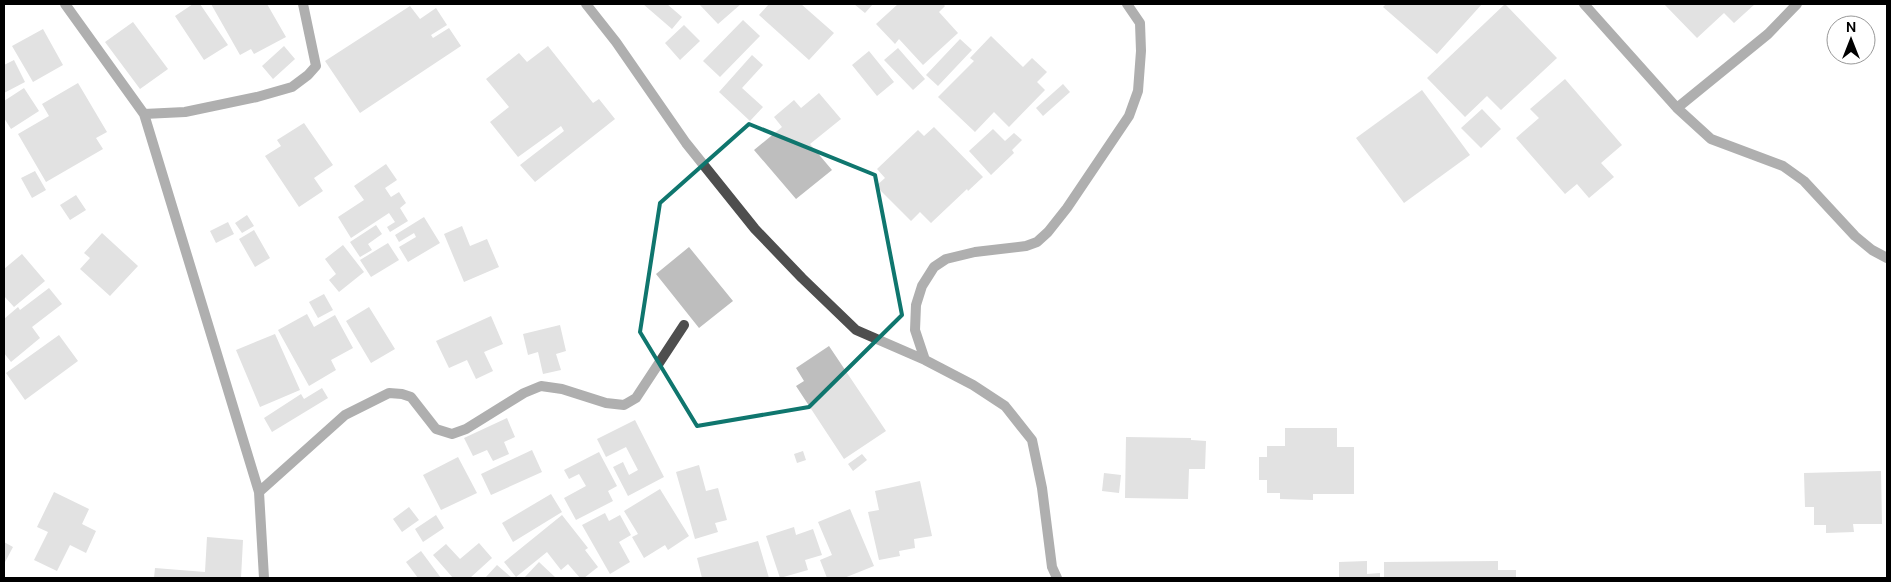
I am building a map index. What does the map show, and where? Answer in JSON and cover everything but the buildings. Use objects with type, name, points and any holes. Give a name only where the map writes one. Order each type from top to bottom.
[{"type":"street","points":[[65,4],[144,114],[259,492],[264,578]]},
{"type":"street","points":[[144,114],[185,112],[257,97],[292,87],[308,75],[316,66],[303,4]]},
{"type":"street","points":[[586,4],[616,42],[686,144],[755,229],[856,330],[925,360],[973,385],[1005,406],[1032,440],[1042,488],[1052,566],[1056,578]]},
{"type":"street","points":[[925,360],[915,330],[916,305],[922,286],[934,267],[946,259],[975,252],[1026,246],[1038,242],[1067,208],[1129,116],[1138,91],[1141,51],[1140,23],[1127,4]]},
{"type":"street","points":[[1584,4],[1677,108],[1711,139],[1783,166],[1804,181],[1855,236],[1872,250],[1887,258]]},
{"type":"street","points":[[1677,108],[1768,34],[1797,4]]},
{"type":"street","points":[[259,492],[345,415],[389,393],[411,397],[436,429],[452,434],[466,429],[524,393],[540,386],[562,389],[606,403],[624,405],[636,398],[684,325]]},
{"type":"highlighted area","points":[[749,124],[875,175],[902,315],[809,407],[697,426],[640,332],[660,203]]}]
